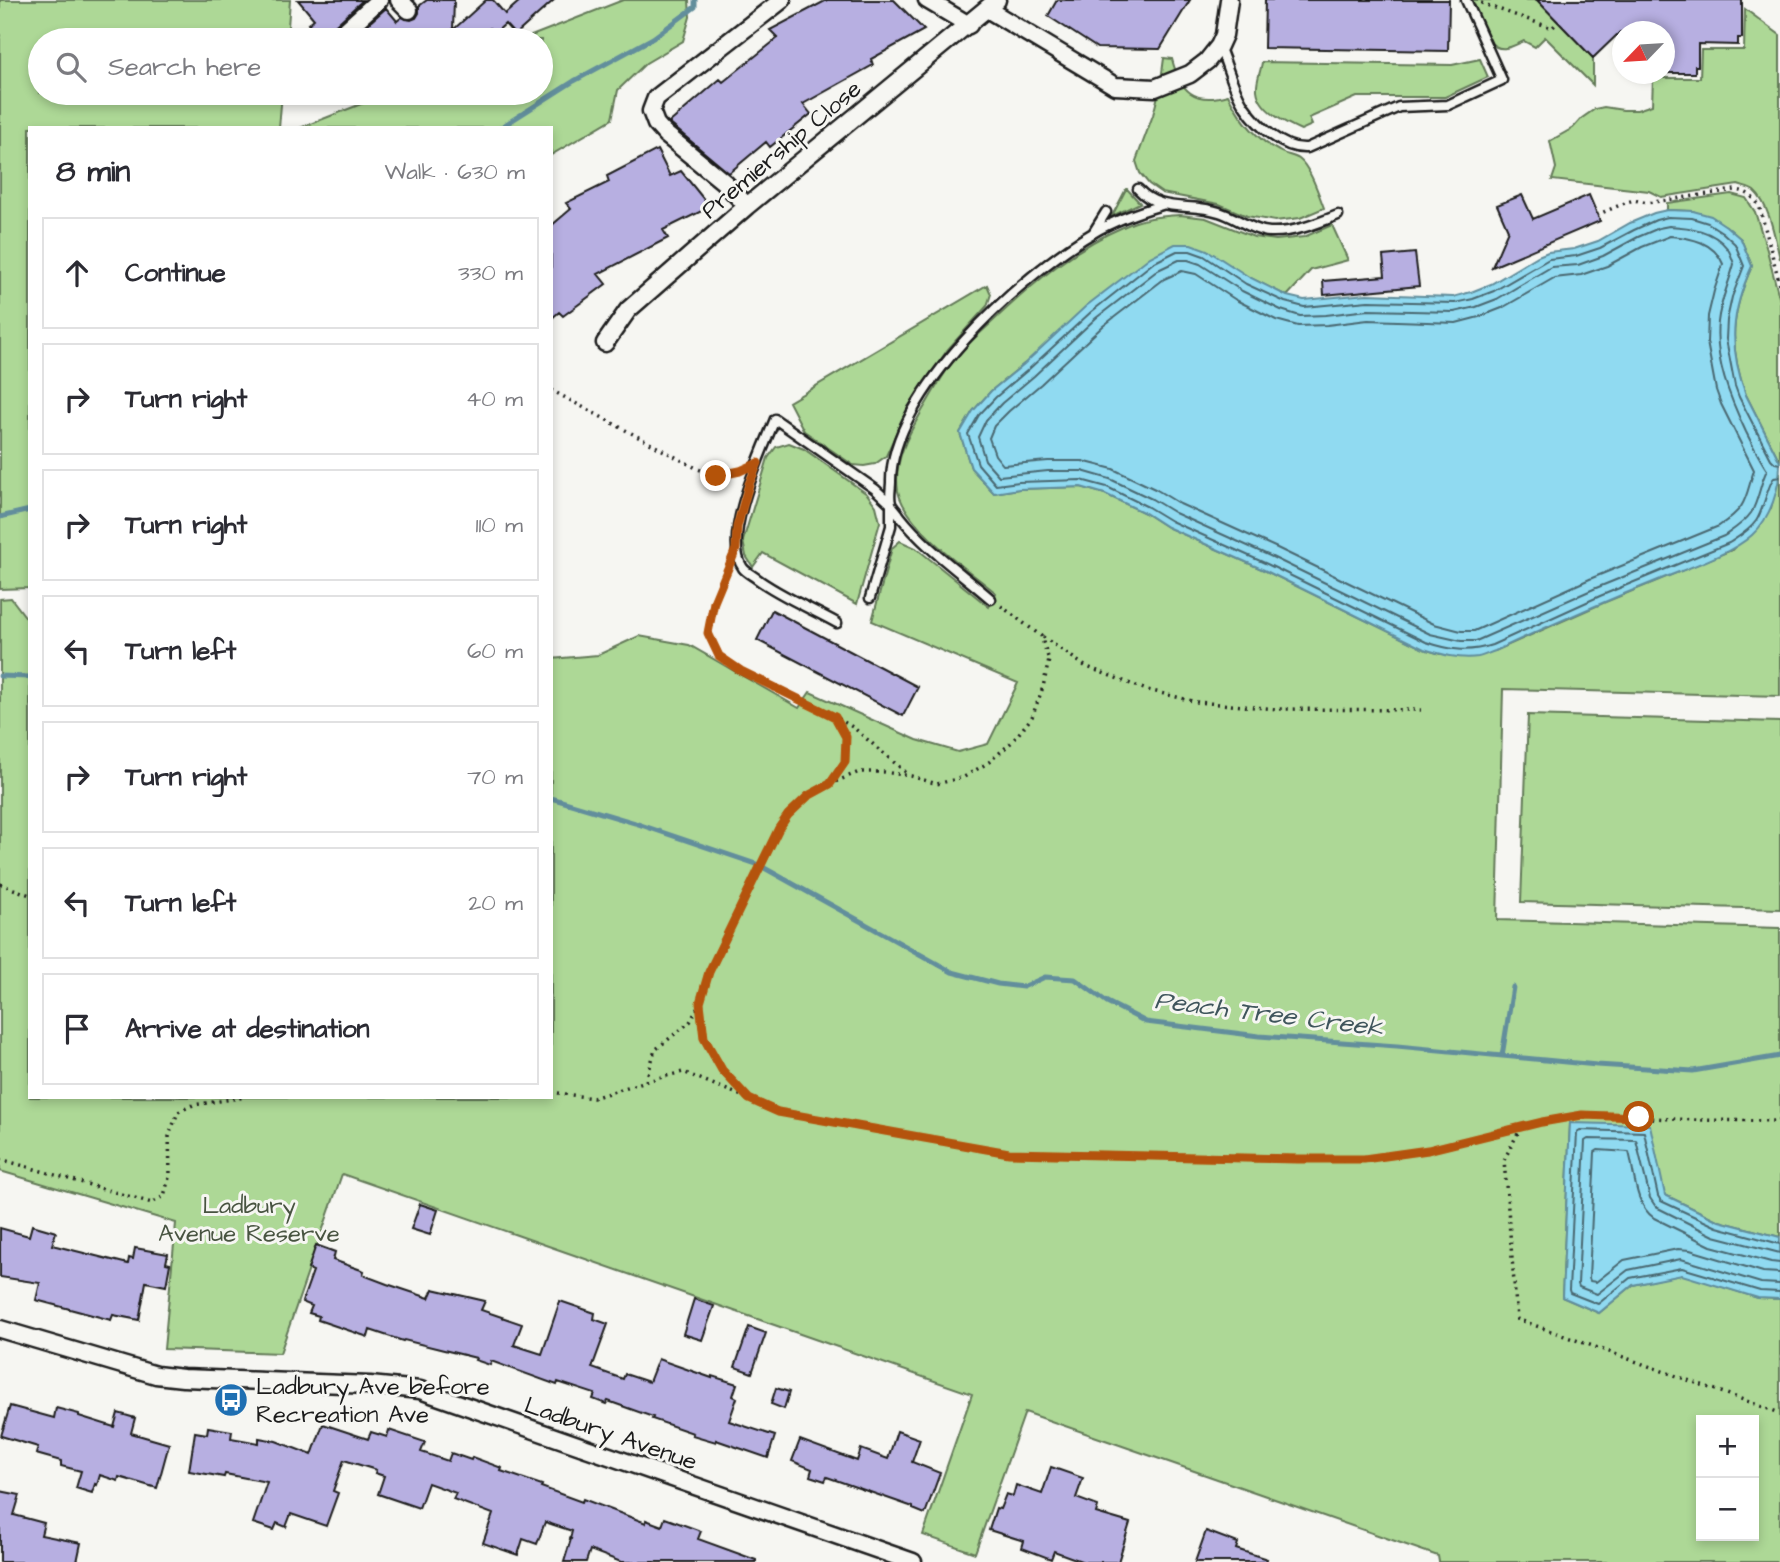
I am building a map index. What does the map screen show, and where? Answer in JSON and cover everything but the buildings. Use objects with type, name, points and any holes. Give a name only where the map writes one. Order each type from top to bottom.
[{"type":"street","points":[[348,28],[379,0]]},
{"type":"street","points":[[747,206],[725,183],[665,134],[656,124],[651,111],[656,98],[782,0]]},
{"type":"street","points":[[927,0],[969,25]]},
{"type":"street","points":[[992,4],[1115,86],[1155,88],[1190,74],[1207,61],[1219,46],[1228,17],[1229,0]]},
{"type":"street","name":"Premiership Close","points":[[605,343],[628,310],[747,206],[992,4]]},
{"type":"street","name":"Ladbury Avenue","points":[[0,1329],[156,1375],[370,1385],[420,1390],[913,1562]]},
{"type":"lane","points":[[1219,46],[1245,107],[1273,136],[1303,149],[1399,107],[1448,105],[1502,80],[1466,0]]},
{"type":"lane","points":[[1138,189],[1146,197],[1162,205]]},
{"type":"lane","points":[[870,598],[891,526],[891,471],[898,441],[916,405],[947,361],[975,328],[1055,258],[1093,233],[1134,213],[1162,205],[1192,206],[1220,212],[1268,232],[1295,230],[1338,215]]},
{"type":"lane","points":[[1093,233],[1106,212]]},
{"type":"lane","points":[[837,623],[744,569],[736,549],[737,527],[749,484],[775,419],[875,489],[912,531],[991,599]]},
{"type":"path","points":[[1472,0],[1552,28],[1558,22]]},
{"type":"path","points":[[1597,215],[1634,200],[1647,203],[1743,191],[1759,205],[1780,285]]},
{"type":"path","points":[[553,391],[698,469],[716,476],[740,471],[758,463]]},
{"type":"path","points":[[736,549],[714,602],[708,633],[719,656],[741,671],[854,728],[911,776]]},
{"type":"path","points":[[991,599],[1085,666],[1144,689],[1197,702],[1276,709],[1421,710]]},
{"type":"path","points":[[646,1081],[655,1050],[690,1022],[700,1003],[709,972],[779,828],[788,815],[808,796],[859,772],[911,776],[937,784],[964,777],[989,762],[1012,742],[1032,717],[1049,660],[1041,636]]},
{"type":"path","points":[[830,784],[845,762],[846,737],[835,717]]},
{"type":"path","points":[[0,884],[28,894]]},
{"type":"path","points":[[700,1003],[704,1038],[722,1070],[749,1099]]},
{"type":"path","points":[[553,1092],[593,1098],[683,1072],[778,1112],[1009,1153],[1364,1159],[1428,1150],[1582,1115],[1780,1121]]},
{"type":"path","points":[[0,1159],[152,1203],[164,1196],[170,1174],[169,1136],[178,1112],[193,1105],[233,1099]]},
{"type":"path","points":[[1521,1127],[1504,1160],[1517,1319],[1780,1413]]},
{"type":"green space","points":[[0,0],[290,0],[288,28],[28,28],[28,105],[281,105],[279,126],[28,126],[28,588],[0,589]]},
{"type":"green space","points":[[623,0],[689,0],[690,17],[683,41],[646,63],[618,90],[612,119],[553,154],[553,126],[305,126],[358,105],[553,105],[552,28]]},
{"type":"green space","points":[[1471,0],[1537,0],[1593,58],[1593,85],[1545,37],[1535,47],[1524,41],[1506,48],[1493,45]]},
{"type":"green space","points":[[1745,9],[1780,35],[1780,259],[1764,205],[1760,197],[1748,188],[1738,185],[1661,197],[1649,191],[1552,180],[1556,168],[1550,141],[1573,128],[1595,109],[1604,107],[1637,110],[1652,105],[1653,84],[1675,84],[1675,78],[1700,78],[1701,50],[1744,50]]},
{"type":"green space","points":[[1164,58],[1172,59],[1179,80],[1190,93],[1206,98],[1228,95],[1255,134],[1270,146],[1299,159],[1310,175],[1324,208],[1300,218],[1275,221],[1247,216],[1219,204],[1162,193],[1149,184],[1140,173],[1136,161],[1153,115]]},
{"type":"green space","points":[[1480,59],[1488,77],[1445,97],[1357,97],[1309,118],[1312,125],[1301,130],[1268,110],[1262,104],[1257,90],[1262,62],[1452,65]]},
{"type":"green space","points":[[1126,189],[1140,203],[1112,216]]},
{"type":"green space","points":[[1731,194],[1746,198],[1755,212],[1780,301],[1780,462],[1746,395],[1736,361],[1736,314],[1752,266],[1741,239],[1726,226],[1693,211],[1667,210],[1667,203]]},
{"type":"green space","name":"Ladbury Avenue Reserve","points":[[1180,215],[1206,218],[1254,237],[1276,240],[1304,237],[1332,225],[1348,260],[1311,270],[1287,296],[1249,277],[1024,364],[991,391],[973,411],[960,433],[971,468],[994,493],[1019,489],[1081,487],[1105,494],[1167,527],[1264,570],[1424,649],[1440,654],[1495,651],[1732,550],[1771,508],[1780,472],[1780,696],[1503,689],[1497,920],[1780,928],[1780,1237],[1719,1221],[1665,1195],[1570,1123],[1562,1297],[1599,1313],[1633,1285],[1682,1274],[1758,1298],[1780,1299],[1780,1562],[1439,1562],[1438,1556],[1025,1412],[975,1553],[923,1535],[972,1394],[342,1174],[280,1353],[164,1349],[176,1223],[0,1171],[0,599],[11,598],[28,620],[28,1099],[553,1099],[553,659],[598,655],[639,636],[689,645],[799,708],[810,692],[917,740],[958,752],[988,744],[1018,683],[872,621],[892,548],[900,541],[916,548],[989,607],[996,593],[939,546],[912,518],[898,491],[900,459],[907,439],[938,383],[968,344],[1020,296],[1069,257],[1137,221]]},
{"type":"green space","points":[[987,285],[991,294],[987,306],[948,349],[908,407],[886,456],[875,464],[853,465],[804,431],[789,402]]},
{"type":"green space","points":[[789,443],[804,449],[867,494],[876,506],[880,522],[857,604],[763,553],[753,567],[746,556],[743,541],[768,458],[776,447]]},
{"type":"green space","points":[[1528,715],[1780,722],[1780,909],[1521,902]]},
{"type":"water","points":[[1667,210],[1693,211],[1711,216],[1741,239],[1752,266],[1736,314],[1734,345],[1746,395],[1780,462],[1773,502],[1759,528],[1731,550],[1592,607],[1495,651],[1471,658],[1443,655],[1424,649],[1264,570],[1167,527],[1105,494],[1081,487],[1019,489],[994,493],[971,468],[960,433],[973,411],[991,391],[1086,306],[1150,257],[1175,244],[1191,244],[1207,250],[1249,277],[1287,296],[1304,300],[1367,294],[1453,297],[1491,284],[1538,256],[1598,241],[1630,223]]},
{"type":"water","points":[[1570,1123],[1650,1125],[1665,1195],[1719,1221],[1780,1237],[1780,1299],[1758,1298],[1682,1275],[1633,1285],[1599,1313],[1562,1297]]},
{"type":"waterway","points":[[553,94],[653,38],[695,7],[695,0]]},
{"type":"waterway","points":[[503,126],[536,105]]},
{"type":"waterway","points":[[0,517],[28,510]]},
{"type":"waterway","name":"Peach Tree Creek","points":[[0,676],[28,677]]},
{"type":"waterway","name":"Peach Tree Creek","points":[[553,799],[759,865],[952,972],[998,984],[1023,987],[1045,977],[1075,979],[1107,1002],[1146,1022],[1259,1036],[1693,1071],[1780,1056]]},
{"type":"waterway","points":[[1502,1056],[1513,987]]},
{"type":"place","name":"Ladbury Ave before Recreation Ave","points":[[231,1400]]},
{"type":"route","points":[[716,476],[740,471],[758,463],[737,527],[736,549],[714,602],[708,633],[719,656],[741,671],[835,717],[846,737],[845,762],[830,784],[808,796],[779,828],[709,972],[700,1003],[704,1038],[722,1070],[749,1099],[778,1112],[1009,1153],[1298,1159],[1364,1159],[1428,1150],[1582,1115],[1639,1117]]}]
